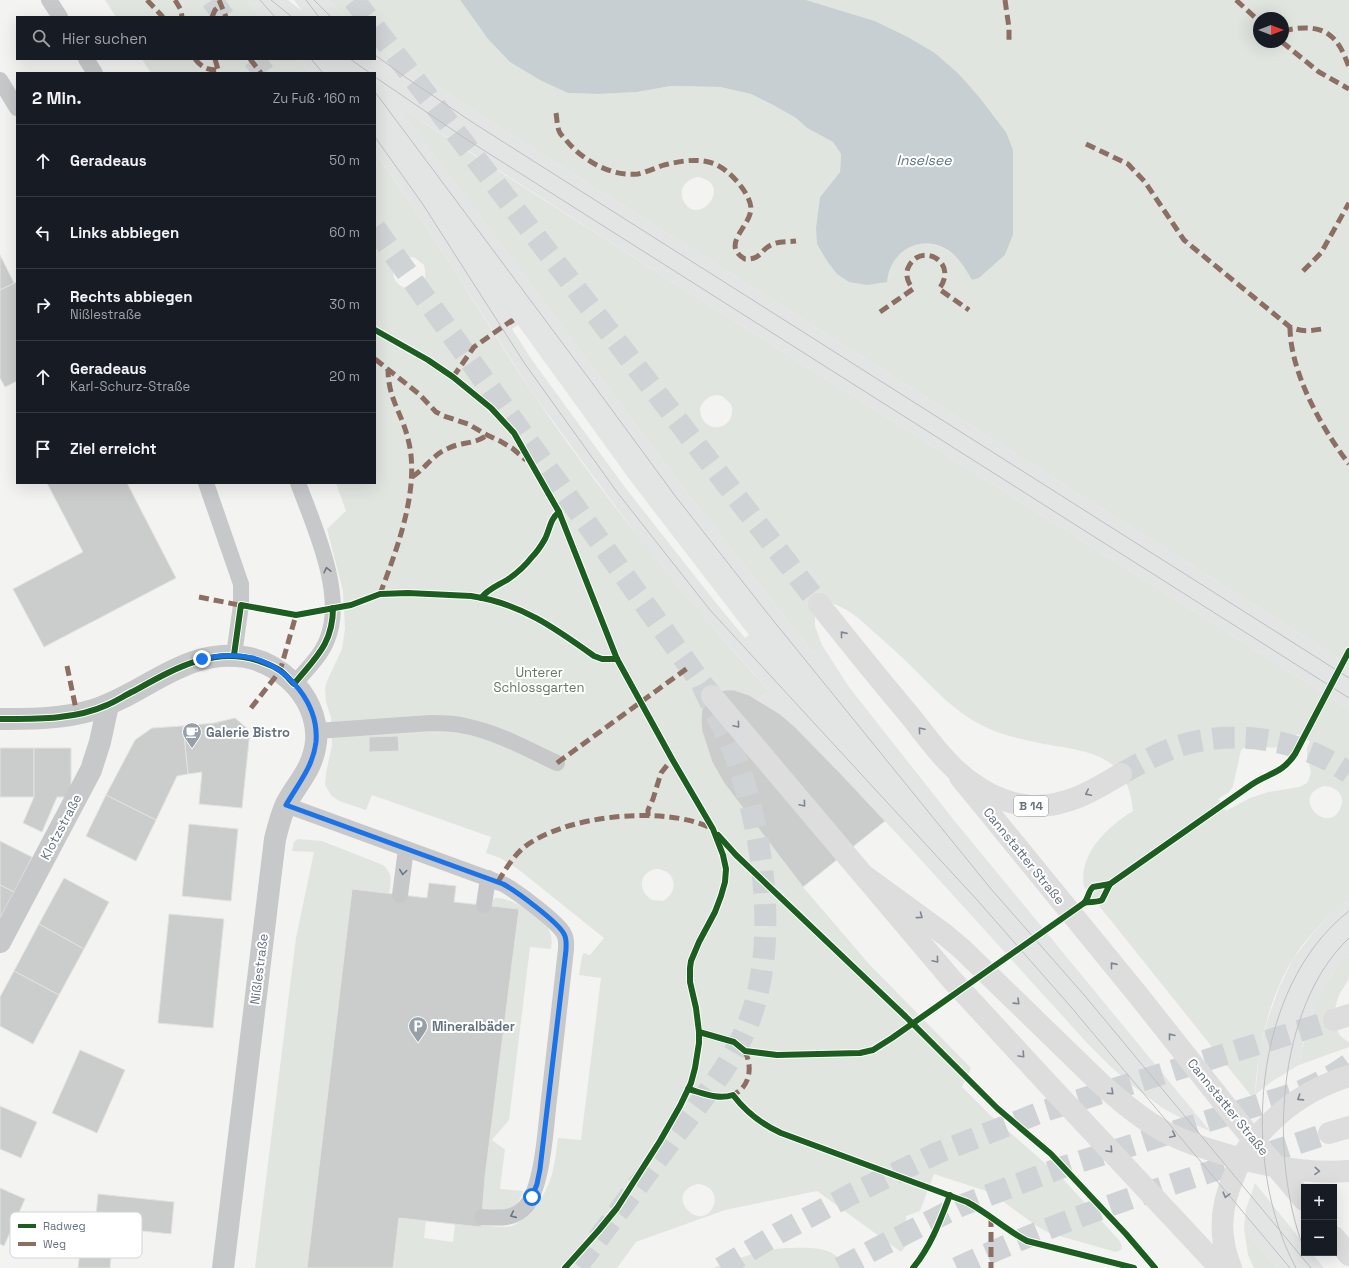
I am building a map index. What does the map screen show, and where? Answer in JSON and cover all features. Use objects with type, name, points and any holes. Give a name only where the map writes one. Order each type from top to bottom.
[{"type":"main road","name":"Cannstatter Straße","points":[[819,604],[1138,995],[1254,1140],[1280,1167],[1301,1196]]},
{"type":"main road","points":[[712,696],[952,980],[1220,1268]]},
{"type":"main road","name":"B 14","points":[[946,760],[978,787],[994,796],[1030,806],[1057,804],[1080,797],[1121,774]]},
{"type":"main road","points":[[866,877],[962,949],[1100,1083],[1122,1102],[1156,1127],[1182,1140],[1241,1159],[1280,1167],[1305,1170],[1349,1171]]},
{"type":"main road","points":[[1230,1268],[1224,1246],[1222,1220],[1226,1193],[1241,1159],[1254,1140],[1273,1119],[1293,1102],[1319,1087],[1349,1076]]},
{"type":"main road","points":[[1337,1241],[1349,1255]]},
{"type":"street","name":"Nißlestraße","points":[[0,719],[57,717],[77,714],[108,705],[191,662],[215,656],[234,655],[253,658],[280,671],[294,684],[309,705],[316,731],[316,743],[310,766],[286,805],[275,838],[223,1268]]},
{"type":"street","name":"Klotzstraße","points":[[0,942],[91,770],[100,742],[108,705]]},
{"type":"lane","points":[[49,0],[59,16]]},
{"type":"lane","points":[[87,60],[94,72]]},
{"type":"lane","points":[[0,80],[16,106]]},
{"type":"lane","points":[[206,484],[241,584],[241,605],[234,655]]},
{"type":"lane","points":[[294,684],[320,653],[327,641],[333,616],[332,596],[327,567],[298,484]]},
{"type":"lane","points":[[316,731],[431,723],[464,725],[494,734],[557,763]]},
{"type":"lane","points":[[286,805],[488,878],[512,889],[557,925],[566,938],[566,950],[544,1141],[537,1184],[528,1204],[518,1213],[501,1219],[482,1217]]},
{"type":"lane","points":[[400,895],[406,849]]},
{"type":"lane","points":[[484,905],[488,878]]},
{"type":"shaded area","points":[[247,0],[288,0],[302,11],[294,0],[328,0],[345,16],[261,16]]},
{"type":"shaded area","points":[[376,43],[413,70],[480,115],[1349,665],[1349,709],[682,288],[397,105],[676,479],[813,653],[822,645],[849,687],[953,819],[1210,1131],[1184,1120],[1161,1107],[1128,1082],[1109,1065],[1088,1044],[840,773],[795,727],[780,714],[758,700],[769,691],[698,610],[643,543],[587,468],[532,392],[428,229],[376,154],[376,72],[309,72],[299,60],[376,60]],"holes":[[[518,325],[630,480],[749,635],[745,638],[624,486],[532,360],[512,329]]]},
{"type":"shaded area","points":[[1349,899],[1349,952],[1331,975],[1318,999],[1309,1021],[1299,1065],[1271,1082],[1255,1095],[1260,1048],[1279,988],[1293,959],[1314,932],[1337,908]]},
{"type":"shaded area","points":[[1255,1183],[1301,1240],[1301,1256],[1314,1256],[1324,1268],[1277,1268],[1244,1228],[1246,1209]]},
{"type":"green space","points":[[105,0],[247,0],[261,16],[115,16]]},
{"type":"green space","points":[[328,0],[460,0],[488,39],[568,93],[598,94],[637,92],[671,86],[720,87],[751,94],[796,118],[807,128],[833,142],[841,154],[840,172],[820,197],[816,227],[888,275],[893,263],[900,253],[908,247],[916,244],[925,244],[943,248],[951,253],[962,264],[972,280],[979,278],[1005,255],[1013,235],[1006,132],[980,98],[959,74],[935,53],[908,37],[875,21],[806,0],[1349,0],[1349,665],[480,115],[413,70],[376,43],[376,16],[345,16]],"holes":[[[698,177],[708,181],[713,187],[714,194],[710,202],[705,207],[698,210],[691,209],[682,198],[682,189],[686,183],[694,178]]]},
{"type":"green space","points":[[143,60],[299,60],[309,72],[150,72]]},
{"type":"green space","points":[[396,104],[682,288],[1349,709],[1349,899],[1333,912],[1311,934],[1293,959],[1277,990],[1266,1025],[1258,1061],[1255,1095],[1252,1097],[1084,887],[1083,875],[1090,852],[1105,833],[1123,817],[1133,811],[1130,792],[1123,778],[1115,767],[1104,759],[1091,754],[1012,737],[997,732],[974,721],[948,702],[897,652],[859,619],[835,604],[828,602],[815,613],[815,626],[822,645],[813,653],[676,479]],"holes":[[[711,396],[722,396],[731,404],[732,413],[730,420],[725,425],[712,427],[706,423],[702,417],[700,408],[707,399]],[[1297,734],[1310,741],[1307,748],[1307,756],[1311,772],[1307,783],[1299,787],[1268,792],[1250,798],[1226,811],[1218,799],[1229,792],[1233,786],[1241,750],[1253,746],[1275,748],[1290,742]],[[1324,786],[1328,786],[1339,793],[1342,804],[1334,816],[1327,818],[1320,816],[1314,811],[1310,805],[1310,798],[1314,791]]]},
{"type":"green space","name":"Unterer Schlossgarten","points":[[376,154],[436,241],[532,392],[587,470],[675,582],[769,691],[758,700],[734,690],[702,710],[702,731],[712,762],[724,783],[803,887],[869,964],[971,1068],[962,1087],[990,1115],[1063,1179],[1119,1240],[1122,1246],[1121,1250],[1116,1252],[1049,1233],[986,1191],[934,1174],[920,1211],[906,1216],[907,1235],[911,1236],[901,1252],[817,1191],[725,1210],[636,1242],[617,1268],[393,1268],[399,1218],[426,1221],[424,1238],[453,1242],[455,1224],[481,1227],[481,1225],[500,1227],[512,1226],[523,1219],[543,1196],[551,1178],[558,1138],[581,1140],[601,978],[579,975],[582,956],[584,953],[590,955],[604,938],[518,869],[500,858],[486,853],[491,837],[372,795],[366,810],[339,801],[331,795],[325,785],[332,745],[331,718],[326,702],[325,689],[327,681],[342,649],[345,629],[343,591],[327,529],[346,511],[336,484],[376,484]],"holes":[[[410,257],[415,258],[424,265],[425,277],[421,285],[414,288],[406,288],[399,285],[394,278],[394,270],[400,260]],[[655,869],[668,873],[673,881],[672,892],[663,901],[652,900],[647,896],[642,888],[645,875],[649,871]],[[697,1184],[701,1184],[709,1188],[714,1194],[715,1198],[713,1207],[707,1214],[700,1216],[693,1214],[683,1203],[683,1196],[687,1189]]]},
{"type":"green space","points":[[298,839],[322,841],[383,865],[390,875],[390,885],[389,894],[352,889],[307,1268],[255,1268],[296,938],[314,852],[292,851],[294,842]]},
{"type":"green space","points":[[495,898],[509,900],[538,918],[548,928],[552,941],[551,949],[530,947],[509,1120],[492,1140],[505,1149],[500,1189],[523,1191],[516,1204],[508,1209],[502,1210],[483,1209],[485,1177],[519,910],[492,906]]},
{"type":"green space","points":[[1349,952],[1349,977],[1338,999],[1335,1020],[1339,1033],[1349,1042],[1349,1047],[1299,1065],[1307,1029],[1315,1006],[1325,984]]},
{"type":"green space","points":[[1244,1228],[1277,1268],[1254,1268],[1248,1255]]},
{"type":"green space","points":[[786,1248],[811,1248],[828,1251],[840,1260],[843,1268],[713,1268],[749,1255]]},
{"type":"water","name":"Inselsee","points":[[460,0],[806,0],[875,21],[908,37],[935,53],[959,74],[980,98],[1006,132],[1013,150],[1013,235],[1005,255],[979,278],[972,280],[958,259],[946,249],[936,245],[916,245],[900,254],[889,271],[887,282],[867,285],[849,282],[837,274],[817,244],[816,227],[820,197],[840,172],[841,154],[833,142],[807,128],[796,118],[751,94],[720,87],[671,86],[637,92],[598,94],[568,93],[540,80],[510,62],[488,39]]},
{"type":"building","points":[[0,255],[14,283],[0,290]]},
{"type":"building","points":[[16,282],[16,382],[5,387],[0,378],[0,290]]},
{"type":"building","points":[[48,484],[128,484],[176,578],[44,647],[13,589],[83,552]]},
{"type":"building","points":[[734,690],[749,695],[780,714],[795,727],[885,821],[803,887],[724,783],[712,762],[702,731],[702,710],[706,702],[718,692]]},
{"type":"building","points":[[235,718],[250,731],[242,808],[199,804],[202,772],[188,774],[183,726],[214,723]]},
{"type":"building","points":[[183,726],[188,774],[177,776],[156,820],[106,795],[135,740],[152,728]]},
{"type":"building","points":[[398,736],[399,751],[369,752],[369,737]]},
{"type":"building","points":[[0,748],[34,748],[34,797],[0,797]]},
{"type":"building","points":[[34,748],[71,748],[71,797],[57,797],[42,832],[23,823],[34,797]]},
{"type":"building","points":[[106,795],[156,820],[136,861],[86,836]]},
{"type":"building","points":[[189,824],[238,829],[231,901],[182,896]]},
{"type":"building","points":[[0,841],[32,857],[14,892],[0,885]]},
{"type":"building","points":[[64,878],[109,902],[84,949],[39,924]]},
{"type":"building","name":"Mineralbäder","points":[[429,883],[456,886],[454,902],[519,909],[485,1177],[481,1227],[399,1218],[393,1268],[307,1268],[352,889],[427,898]]},
{"type":"building","points":[[0,885],[14,892],[0,918]]},
{"type":"building","points":[[169,914],[224,919],[213,1028],[158,1023]]},
{"type":"building","points":[[39,924],[84,949],[59,995],[14,971]]},
{"type":"building","points":[[14,971],[59,995],[33,1044],[0,1026],[0,997]]},
{"type":"building","points":[[80,1050],[125,1070],[97,1133],[52,1113]]},
{"type":"building","points":[[0,1106],[37,1122],[21,1158],[0,1149]]},
{"type":"building","points":[[0,1188],[25,1199],[19,1212],[10,1212],[10,1233],[4,1246],[0,1244]]},
{"type":"building","points":[[98,1194],[174,1202],[171,1234],[142,1231],[142,1212],[96,1212]]},
{"type":"building","points":[[79,1258],[111,1258],[110,1268],[78,1268]]},
{"type":"tunnel","points":[[212,0],[223,16]]},
{"type":"tunnel","points":[[354,0],[366,16]]},
{"type":"tunnel","points":[[376,29],[819,604]]},
{"type":"tunnel","points":[[255,60],[263,72]]},
{"type":"tunnel","points":[[376,229],[702,684],[737,761],[747,792],[755,826],[765,896],[765,932],[762,967],[756,1000],[745,1031],[731,1058],[714,1084],[576,1268]]},
{"type":"tunnel","points":[[702,684],[712,696]]},
{"type":"tunnel","points":[[1121,774],[1150,758],[1179,746],[1222,738],[1267,740],[1289,745],[1330,761],[1349,773]]},
{"type":"tunnel","points":[[721,1268],[779,1233],[850,1195],[937,1153],[1044,1111],[1334,1020]]},
{"type":"tunnel","points":[[840,1268],[960,1206],[1063,1167],[1299,1092],[1325,1080],[1349,1064]]},
{"type":"tunnel","points":[[957,1268],[1094,1211],[1329,1133]]},
{"type":"tram line","points":[[260,0],[274,16]]},
{"type":"tram line","points":[[271,0],[291,16]]},
{"type":"tram line","points":[[306,0],[318,16]]},
{"type":"tram line","points":[[314,0],[330,16]]},
{"type":"tram line","points":[[376,56],[475,124],[1349,678]]},
{"type":"tram line","points":[[312,60],[322,72]]},
{"type":"tram line","points":[[351,60],[369,72]]},
{"type":"tram line","points":[[376,78],[466,139],[1349,698]]},
{"type":"tram line","points":[[376,93],[676,497],[768,614],[991,889],[1085,996],[1311,1268]]},
{"type":"tram line","points":[[376,138],[422,203],[525,364],[617,492],[710,610],[978,901],[1071,1007],[1290,1268]]},
{"type":"tram line","points":[[1296,1268],[1278,1226],[1267,1179],[1262,1129],[1265,1079],[1274,1030],[1292,984],[1316,944],[1349,911]]},
{"type":"tram line","points":[[1301,1239],[1293,1213],[1286,1172],[1283,1130],[1286,1086],[1293,1043],[1306,1003],[1324,968],[1349,938]]},
{"type":"marked path","points":[[147,0],[162,16]]},
{"type":"marked path","points":[[175,0],[181,10],[182,16]]},
{"type":"marked path","points":[[219,0],[226,16]]},
{"type":"marked path","points":[[1005,0],[1009,28],[1009,42]]},
{"type":"marked path","points":[[1236,0],[1253,16]]},
{"type":"marked path","points":[[212,16],[215,10],[221,5]]},
{"type":"marked path","points":[[1289,30],[1309,28],[1321,30],[1327,33],[1338,44],[1349,67]]},
{"type":"marked path","points":[[1289,48],[1319,72],[1349,89]]},
{"type":"marked path","points":[[196,60],[200,65],[206,68],[219,70]]},
{"type":"marked path","points":[[215,60],[219,72]]},
{"type":"marked path","points":[[251,60],[260,72]]},
{"type":"marked path","points":[[556,113],[559,131],[563,137],[580,154],[598,166],[608,170],[618,173],[638,174],[664,165],[697,160],[717,165],[728,172],[744,190],[750,203],[751,209],[749,216],[738,236],[735,248],[738,254],[745,259],[755,258],[769,246],[776,243],[796,241]]},
{"type":"marked path","points":[[1086,144],[1128,164],[1145,182],[1184,240],[1290,327],[1306,331],[1322,329]]},
{"type":"marked path","points":[[1303,271],[1321,253],[1349,203]]},
{"type":"marked path","points":[[880,312],[913,289],[908,279],[908,268],[913,260],[920,256],[928,255],[936,258],[945,270],[944,279],[939,289],[969,310]]},
{"type":"marked path","points":[[453,377],[474,347],[511,321],[513,324]]},
{"type":"marked path","points":[[1290,327],[1291,344],[1295,362],[1309,399],[1328,434],[1349,464]]},
{"type":"marked path","points":[[376,360],[419,394],[436,412],[468,424],[500,441],[512,448],[526,460]]},
{"type":"marked path","points":[[380,594],[400,538],[412,477],[408,439],[390,389],[388,369]]},
{"type":"marked path","points":[[412,477],[443,451],[454,446],[478,440],[487,435]]},
{"type":"marked path","points":[[199,597],[244,606]]},
{"type":"marked path","points":[[251,708],[280,671],[296,615]]},
{"type":"marked path","points":[[67,666],[77,714]]},
{"type":"marked path","points":[[557,763],[689,667]]},
{"type":"marked path","points":[[648,816],[648,810],[661,773],[672,759]]},
{"type":"marked path","points":[[498,882],[512,860],[523,848],[541,837],[563,828],[588,821],[615,817],[668,817],[691,821],[711,828]]},
{"type":"marked path","points":[[730,1096],[737,1093],[742,1088],[748,1077],[749,1063],[744,1050]]},
{"type":"marked path","points":[[991,1217],[991,1268]]},
{"type":"cycle path","points":[[376,331],[428,360],[453,377],[491,408],[514,433],[559,512],[617,659],[672,759],[713,829],[723,855],[726,869],[725,882],[715,912],[691,961],[690,982],[696,1008],[699,1032],[699,1043],[691,1083],[660,1141],[617,1208],[565,1268]]},
{"type":"cycle path","points":[[481,598],[490,590],[514,575],[536,553],[547,535],[552,521],[559,512]]},
{"type":"cycle path","points":[[234,655],[241,605],[296,615],[351,605],[380,594],[408,593],[471,596],[489,599],[505,604],[536,618],[594,656],[602,659],[617,659]]},
{"type":"cycle path","points":[[0,719],[55,718],[81,714],[114,702],[180,667],[212,657],[245,657],[262,662],[281,671],[294,684],[316,658],[326,641],[330,631],[333,608]]},
{"type":"cycle path","points":[[1084,903],[1102,900],[1110,884],[1251,785],[1285,766],[1295,754],[1349,651]]},
{"type":"cycle path","points":[[718,835],[736,855],[906,1017],[997,1108],[1051,1154],[1126,1234],[1155,1268]]},
{"type":"cycle path","points":[[699,1032],[734,1042],[745,1051],[777,1055],[860,1053],[873,1050],[1084,903],[1093,887],[1110,884]]},
{"type":"cycle path","points":[[688,1089],[721,1097],[733,1095],[743,1107],[760,1122],[781,1133],[967,1202],[1027,1241],[1134,1268]]},
{"type":"cycle path","points":[[913,1268],[930,1242],[939,1224],[950,1195]]},
{"type":"place","name":"Galerie Bistro","points":[[192,749]]},
{"type":"place","name":"Mineralbäder","points":[[418,1043]]},
{"type":"route","points":[[202,659],[227,655],[253,658],[280,671],[303,694],[313,717],[316,731],[316,743],[310,766],[286,805],[503,884],[512,889],[557,925],[564,933],[566,938],[566,950],[543,1148],[537,1184],[532,1197]]}]
